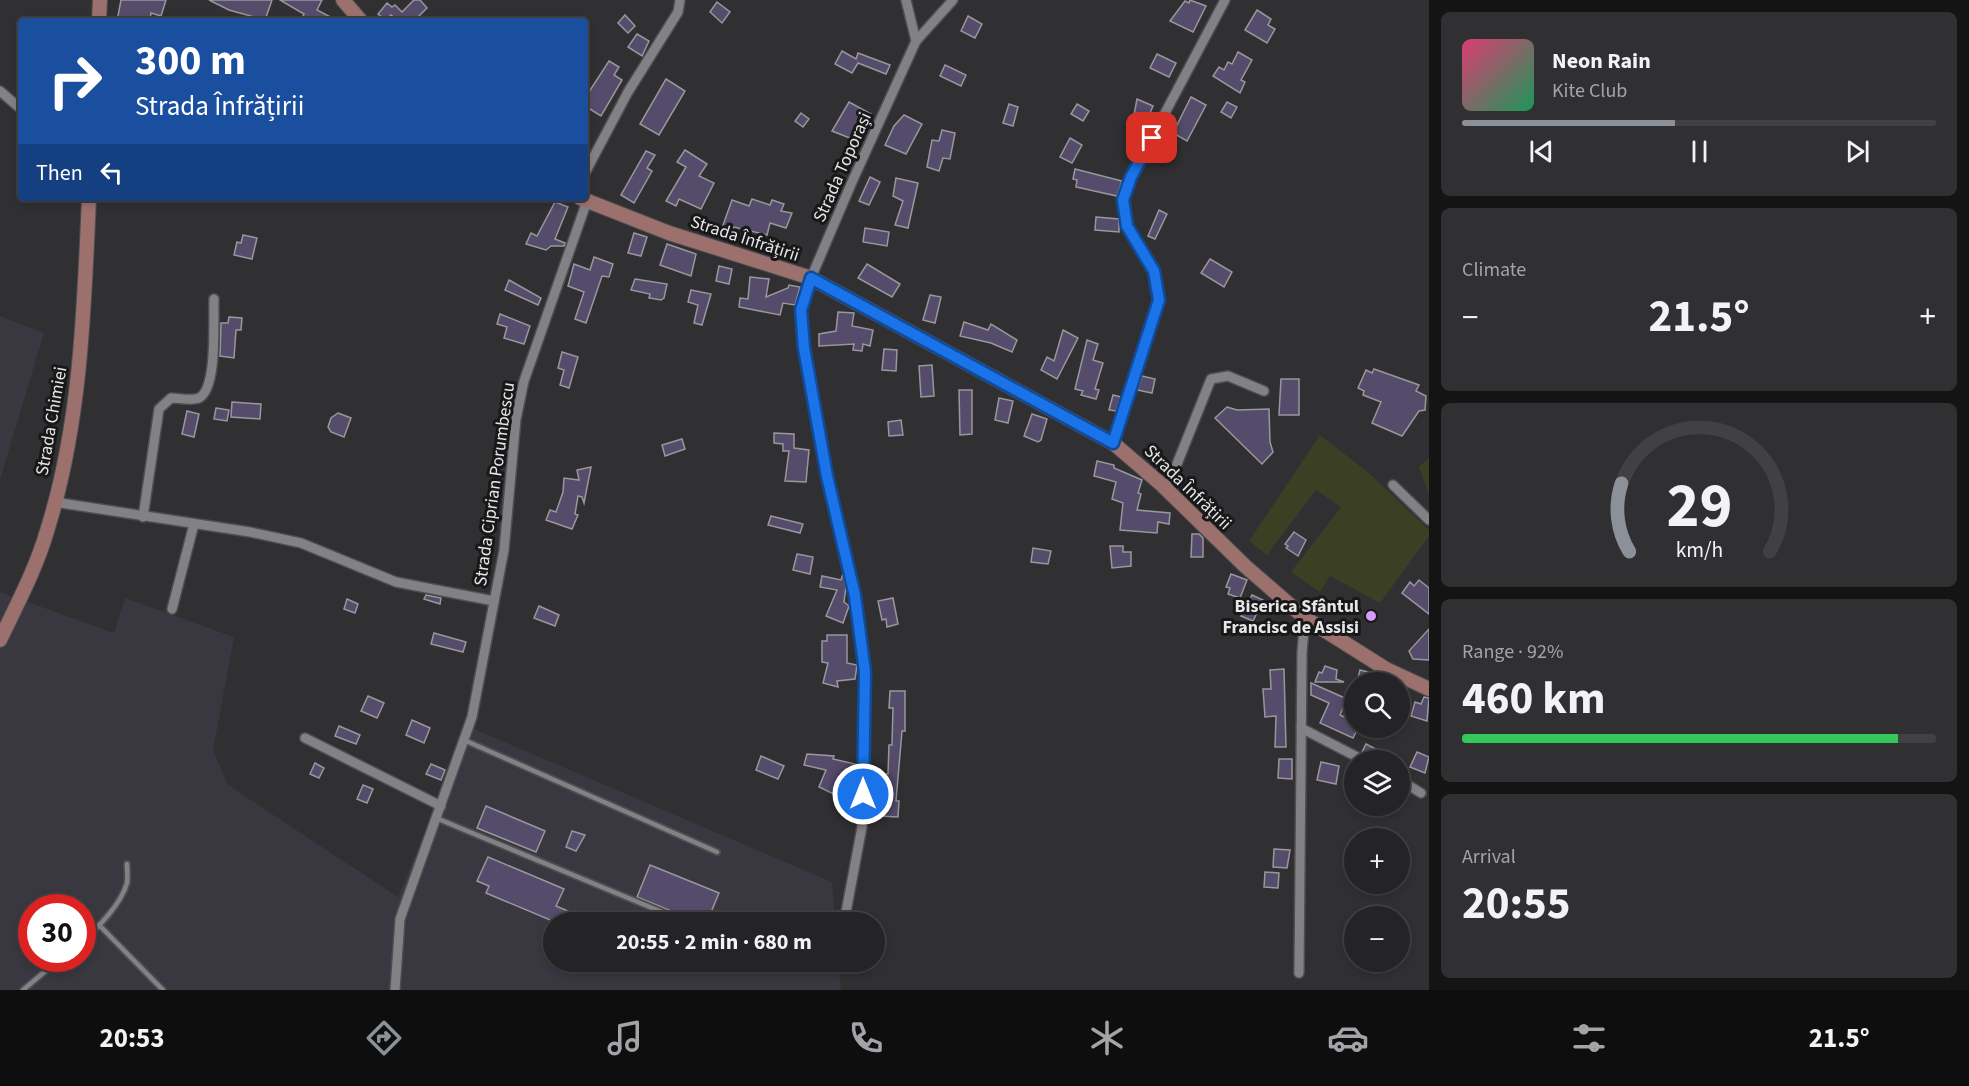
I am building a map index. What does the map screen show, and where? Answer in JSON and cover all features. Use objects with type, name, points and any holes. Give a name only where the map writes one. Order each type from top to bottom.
[{"type":"main road","points":[[99,18],[100,0]]},
{"type":"main road","name":"Strada Chimiei","points":[[0,640],[28,583],[48,531],[72,425],[81,354],[89,201]]},
{"type":"main road","name":"Strada Înfrățirii","points":[[586,201],[669,233],[811,278],[1113,443],[1167,489],[1245,566],[1305,618],[1386,669],[1429,689]]},
{"type":"street","points":[[588,167],[628,92],[678,12],[680,0]]},
{"type":"street","points":[[906,0],[916,40]]},
{"type":"street","name":"Strada Toporași","points":[[846,912],[862,826],[865,672],[855,596],[827,476],[804,348],[801,310],[811,278],[916,40],[953,0]]},
{"type":"street","points":[[1113,443],[1159,300],[1154,271],[1127,226],[1123,200],[1131,177],[1225,0]]},
{"type":"street","points":[[0,92],[18,107]]},
{"type":"street","name":"Strada Ciprian Porumbescu","points":[[394,990],[400,919],[472,717],[509,514],[516,419],[524,381],[583,201]]},
{"type":"street","points":[[142,517],[159,409],[171,398],[196,400],[206,393],[211,380],[214,298]]},
{"type":"street","points":[[1167,489],[1211,379],[1228,376],[1264,391]]},
{"type":"street","points":[[1393,485],[1429,520]]},
{"type":"street","name":"Strada Ciprian Porumbescu","points":[[54,502],[301,543],[396,582],[494,601]]},
{"type":"street","points":[[172,609],[194,524]]},
{"type":"street","points":[[1299,973],[1301,728],[1305,618]]},
{"type":"street","points":[[1301,728],[1344,750]]},
{"type":"street","points":[[304,738],[441,806]]},
{"type":"street","points":[[1410,786],[1421,793]]},
{"type":"lane","points":[[464,740],[717,852]]},
{"type":"lane","points":[[436,818],[662,912]]},
{"type":"lane","points":[[96,928],[126,884],[127,864]]},
{"type":"lane","points":[[99,925],[163,990]]},
{"type":"lane","points":[[23,990],[44,972]]},
{"type":"shaded area","points":[[0,316],[44,333],[0,480]]},
{"type":"shaded area","points":[[0,592],[114,633],[125,598],[234,637],[213,751],[228,785],[398,897],[469,727],[832,882],[834,912],[543,912],[543,972],[839,972],[841,990],[0,990]]},
{"type":"green space","points":[[1320,435],[1370,474],[1429,530],[1429,536],[1380,603],[1330,576],[1320,592],[1291,572],[1341,507],[1316,490],[1267,555],[1249,541]]},
{"type":"green space","points":[[1429,458],[1429,495],[1419,467]]},
{"type":"building","points":[[121,0],[166,0],[161,16],[151,13],[150,18],[118,18]]},
{"type":"building","points":[[209,0],[272,0],[266,18],[229,10]]},
{"type":"building","points":[[280,0],[322,0],[317,10],[332,18],[302,18],[304,14]]},
{"type":"building","points":[[414,0],[420,0],[427,8],[417,18],[395,18],[391,15],[383,18],[378,14],[387,3],[392,7],[395,5],[402,12]]},
{"type":"building","points":[[1190,0],[1206,6],[1193,32],[1170,21],[1185,1],[1189,3]]},
{"type":"building","points":[[717,2],[730,12],[722,23],[710,12]]},
{"type":"building","points":[[1257,10],[1271,19],[1268,25],[1275,29],[1267,43],[1245,30]]},
{"type":"building","points":[[625,15],[635,26],[628,33],[618,23]]},
{"type":"building","points":[[968,16],[982,24],[975,38],[961,31]]},
{"type":"building","points":[[637,34],[649,41],[642,56],[628,47]]},
{"type":"building","points":[[842,51],[856,59],[858,53],[890,65],[886,74],[858,63],[852,73],[835,64]]},
{"type":"building","points":[[1238,52],[1252,60],[1241,80],[1245,82],[1240,93],[1213,76],[1219,67],[1224,70],[1228,62],[1232,64]]},
{"type":"building","points":[[1157,54],[1176,63],[1169,77],[1150,68]]},
{"type":"building","points":[[609,61],[619,67],[614,75],[622,80],[601,116],[588,108],[588,93]]},
{"type":"building","points":[[945,65],[966,75],[961,86],[940,76]]},
{"type":"building","points":[[666,79],[685,91],[659,135],[640,124]]},
{"type":"building","points":[[1191,97],[1206,105],[1187,141],[1173,133]]},
{"type":"building","points":[[1137,99],[1153,106],[1147,120],[1134,115]]},
{"type":"building","points":[[849,102],[871,114],[866,123],[862,121],[855,140],[832,131]]},
{"type":"building","points":[[1227,102],[1237,107],[1231,118],[1221,112]]},
{"type":"building","points":[[1009,104],[1018,107],[1013,126],[1003,123]]},
{"type":"building","points":[[1077,104],[1089,111],[1083,121],[1071,114]]},
{"type":"building","points":[[801,113],[809,119],[803,127],[795,121]]},
{"type":"building","points":[[904,115],[922,124],[906,154],[885,145],[894,126]]},
{"type":"building","points":[[942,130],[955,133],[950,159],[943,158],[939,171],[927,167],[932,140],[939,141]]},
{"type":"building","points":[[1070,138],[1082,145],[1072,163],[1060,157]]},
{"type":"building","points":[[685,150],[707,164],[699,176],[714,183],[701,209],[679,199],[676,206],[666,201],[686,167],[677,162]]},
{"type":"building","points":[[646,151],[655,155],[647,168],[652,171],[634,203],[621,195]]},
{"type":"building","points":[[1075,169],[1122,181],[1117,196],[1076,187],[1077,180],[1073,179]]},
{"type":"building","points":[[870,177],[880,182],[869,205],[859,201]]},
{"type":"building","points":[[896,178],[918,183],[908,228],[895,225],[903,201],[893,196]]},
{"type":"building","points":[[752,199],[770,205],[772,200],[784,204],[781,211],[792,213],[786,228],[770,223],[767,235],[734,227],[732,231],[722,228],[732,200],[749,206]]},
{"type":"building","points":[[555,202],[568,207],[555,239],[565,243],[564,246],[551,246],[546,250],[526,244],[531,233],[537,236]]},
{"type":"building","points":[[1159,210],[1167,214],[1155,239],[1148,236]]},
{"type":"building","points":[[1096,217],[1119,219],[1119,232],[1095,230]]},
{"type":"building","points":[[865,228],[889,232],[887,246],[863,242]]},
{"type":"building","points":[[634,233],[647,237],[641,256],[628,253]]},
{"type":"building","points":[[243,235],[257,238],[252,259],[234,255],[237,242],[241,243]]},
{"type":"building","points":[[667,244],[696,254],[691,276],[660,265]]},
{"type":"building","points":[[594,257],[613,264],[609,277],[602,276],[586,323],[575,319],[584,292],[568,286],[574,264],[590,270]]},
{"type":"building","points":[[1210,259],[1232,272],[1224,287],[1201,273]]},
{"type":"building","points":[[867,264],[900,284],[892,297],[858,278]]},
{"type":"building","points":[[719,266],[732,269],[729,284],[716,281]]},
{"type":"building","points":[[750,277],[769,279],[766,297],[788,288],[789,285],[800,287],[795,305],[783,303],[780,315],[739,307],[740,298],[748,299]]},
{"type":"building","points":[[635,279],[667,284],[664,298],[661,300],[649,298],[650,294],[631,290]]},
{"type":"building","points":[[509,280],[541,298],[538,305],[505,290]]},
{"type":"building","points":[[691,290],[711,294],[702,325],[694,323],[698,305],[688,302]]},
{"type":"building","points":[[930,295],[941,297],[935,323],[923,320]]},
{"type":"building","points":[[838,312],[854,313],[852,326],[873,330],[870,346],[863,344],[862,351],[853,350],[854,344],[819,346],[819,334],[836,331]]},
{"type":"building","points":[[500,314],[530,326],[524,344],[504,338],[507,327],[497,324]]},
{"type":"building","points":[[229,317],[242,318],[241,330],[236,330],[234,358],[220,356],[221,323],[228,323]]},
{"type":"building","points":[[964,322],[988,330],[991,324],[1017,340],[1012,352],[991,343],[960,336]]},
{"type":"building","points":[[1063,330],[1078,338],[1057,379],[1041,370],[1047,357],[1054,361]]},
{"type":"building","points":[[1087,340],[1098,344],[1093,360],[1103,363],[1095,389],[1099,390],[1096,399],[1081,395],[1083,391],[1075,389]]},
{"type":"building","points":[[884,349],[897,350],[896,371],[882,370]]},
{"type":"building","points":[[562,352],[578,357],[569,388],[560,385],[564,370],[558,368]]},
{"type":"building","points":[[932,365],[934,396],[921,397],[919,366]]},
{"type":"building","points":[[1374,369],[1419,385],[1416,391],[1426,396],[1425,410],[1419,411],[1402,436],[1372,423],[1381,402],[1363,395],[1364,391],[1358,388],[1366,370],[1372,373]]},
{"type":"building","points":[[1142,376],[1155,379],[1152,393],[1137,390]]},
{"type":"building","points":[[1281,379],[1299,379],[1299,415],[1279,415]]},
{"type":"building","points":[[959,390],[972,390],[972,434],[960,435]]},
{"type":"building","points":[[1113,395],[1121,397],[1116,411],[1109,410]]},
{"type":"building","points":[[999,398],[1013,401],[1008,423],[995,420]]},
{"type":"building","points":[[232,402],[261,404],[260,419],[231,417]]},
{"type":"building","points":[[1227,407],[1237,410],[1269,409],[1270,442],[1273,452],[1262,464],[1215,418]]},
{"type":"building","points":[[216,408],[229,410],[227,421],[214,419]]},
{"type":"building","points":[[187,411],[199,414],[194,437],[182,434]]},
{"type":"building","points":[[338,413],[351,418],[344,437],[331,432],[328,427],[331,418]]},
{"type":"building","points":[[1032,414],[1047,419],[1041,440],[1038,442],[1024,436]]},
{"type":"building","points":[[901,420],[903,435],[889,436],[888,422]]},
{"type":"building","points":[[774,433],[794,434],[794,448],[809,450],[806,482],[785,481],[789,451],[783,451],[783,444],[774,443]]},
{"type":"building","points":[[682,439],[685,449],[665,456],[662,445]]},
{"type":"building","points":[[1097,461],[1114,465],[1114,468],[1142,480],[1138,493],[1141,494],[1137,510],[1170,513],[1169,524],[1158,522],[1157,533],[1120,530],[1123,503],[1112,499],[1116,482],[1094,476]]},
{"type":"building","points":[[591,467],[584,503],[582,497],[578,496],[575,514],[578,515],[572,529],[546,520],[550,510],[556,512],[563,492],[564,478],[579,480],[577,470]]},
{"type":"building","points":[[771,516],[803,524],[800,533],[768,525]]},
{"type":"building","points":[[1294,532],[1306,540],[1298,556],[1286,548],[1288,546],[1285,544]]},
{"type":"building","points":[[1192,534],[1199,534],[1203,538],[1203,557],[1191,557]]},
{"type":"building","points":[[1110,546],[1123,546],[1123,552],[1131,552],[1131,566],[1112,568]]},
{"type":"building","points":[[1033,548],[1051,551],[1048,564],[1031,562]]},
{"type":"building","points":[[797,554],[813,557],[810,574],[793,570]]},
{"type":"building","points":[[843,574],[846,587],[844,602],[849,606],[843,623],[826,616],[837,590],[820,587],[822,576],[841,580]]},
{"type":"building","points":[[1231,574],[1247,580],[1240,598],[1228,594],[1230,588],[1226,587]]},
{"type":"building","points":[[1419,580],[1429,588],[1429,614],[1402,593],[1410,582],[1414,586]]},
{"type":"building","points":[[426,595],[441,598],[440,604],[424,599]]},
{"type":"building","points":[[1252,595],[1263,600],[1253,621],[1241,616]]},
{"type":"building","points":[[893,598],[898,624],[887,627],[886,619],[882,620],[878,601]]},
{"type":"building","points":[[347,599],[358,604],[355,613],[344,609]]},
{"type":"building","points":[[539,606],[559,615],[555,626],[534,618]]},
{"type":"building","points":[[1429,629],[1429,660],[1413,659],[1409,651]]},
{"type":"building","points":[[434,633],[466,642],[463,652],[431,644]]},
{"type":"building","points":[[827,635],[847,635],[847,663],[857,665],[855,679],[837,681],[838,687],[823,683],[828,663],[822,662],[822,641],[827,641]]},
{"type":"building","points":[[1325,666],[1337,670],[1336,679],[1344,682],[1315,682],[1319,672],[1322,673]]},
{"type":"building","points":[[1284,669],[1286,747],[1275,747],[1276,716],[1265,717],[1263,689],[1271,689],[1270,670]]},
{"type":"building","points":[[1311,683],[1344,698],[1344,706],[1340,715],[1344,717],[1344,734],[1320,723],[1329,703],[1311,695]]},
{"type":"building","points":[[890,691],[905,691],[905,731],[902,731],[896,801],[899,801],[898,817],[878,816],[883,774],[888,774],[889,745],[892,745],[893,708],[889,708]]},
{"type":"building","points":[[368,696],[384,703],[377,718],[361,711]]},
{"type":"building","points":[[1424,697],[1429,698],[1427,721],[1411,716],[1415,702],[1421,704]]},
{"type":"building","points":[[412,720],[430,728],[424,743],[406,735]]},
{"type":"building","points":[[339,726],[360,735],[356,744],[335,736]]},
{"type":"building","points":[[1366,744],[1376,749],[1376,750],[1363,750]]},
{"type":"building","points":[[1417,752],[1429,757],[1425,773],[1410,767]]},
{"type":"building","points":[[807,754],[834,756],[833,759],[855,764],[850,791],[856,793],[854,804],[819,787],[826,770],[804,765]]},
{"type":"building","points":[[761,756],[784,766],[778,779],[756,770]]},
{"type":"building","points":[[1279,759],[1292,759],[1292,779],[1278,778]]},
{"type":"building","points":[[1321,762],[1339,766],[1336,784],[1317,780]]},
{"type":"building","points":[[315,763],[324,768],[319,778],[310,774]]},
{"type":"building","points":[[431,764],[445,770],[441,780],[426,774]]},
{"type":"building","points":[[363,785],[373,789],[367,803],[357,799]]},
{"type":"building","points":[[486,806],[545,831],[536,852],[477,828]]},
{"type":"building","points":[[572,831],[585,835],[576,851],[566,847]]},
{"type":"building","points":[[1274,849],[1290,850],[1287,868],[1273,867]]},
{"type":"building","points":[[488,857],[564,889],[556,906],[570,912],[543,912],[543,917],[486,893],[489,886],[477,881]]},
{"type":"building","points":[[650,865],[719,893],[711,912],[674,912],[637,897]]},
{"type":"building","points":[[1265,872],[1279,873],[1278,888],[1264,887]]},
{"type":"place","name":"Biserica Sfântul Francisc de Assisi","points":[[1371,616]]},
{"type":"route","points":[[863,794],[862,741],[865,672],[855,596],[827,476],[804,348],[801,310],[811,278],[1113,443],[1151,333],[1159,300],[1154,271],[1127,226],[1123,200],[1131,177],[1152,138]]}]
